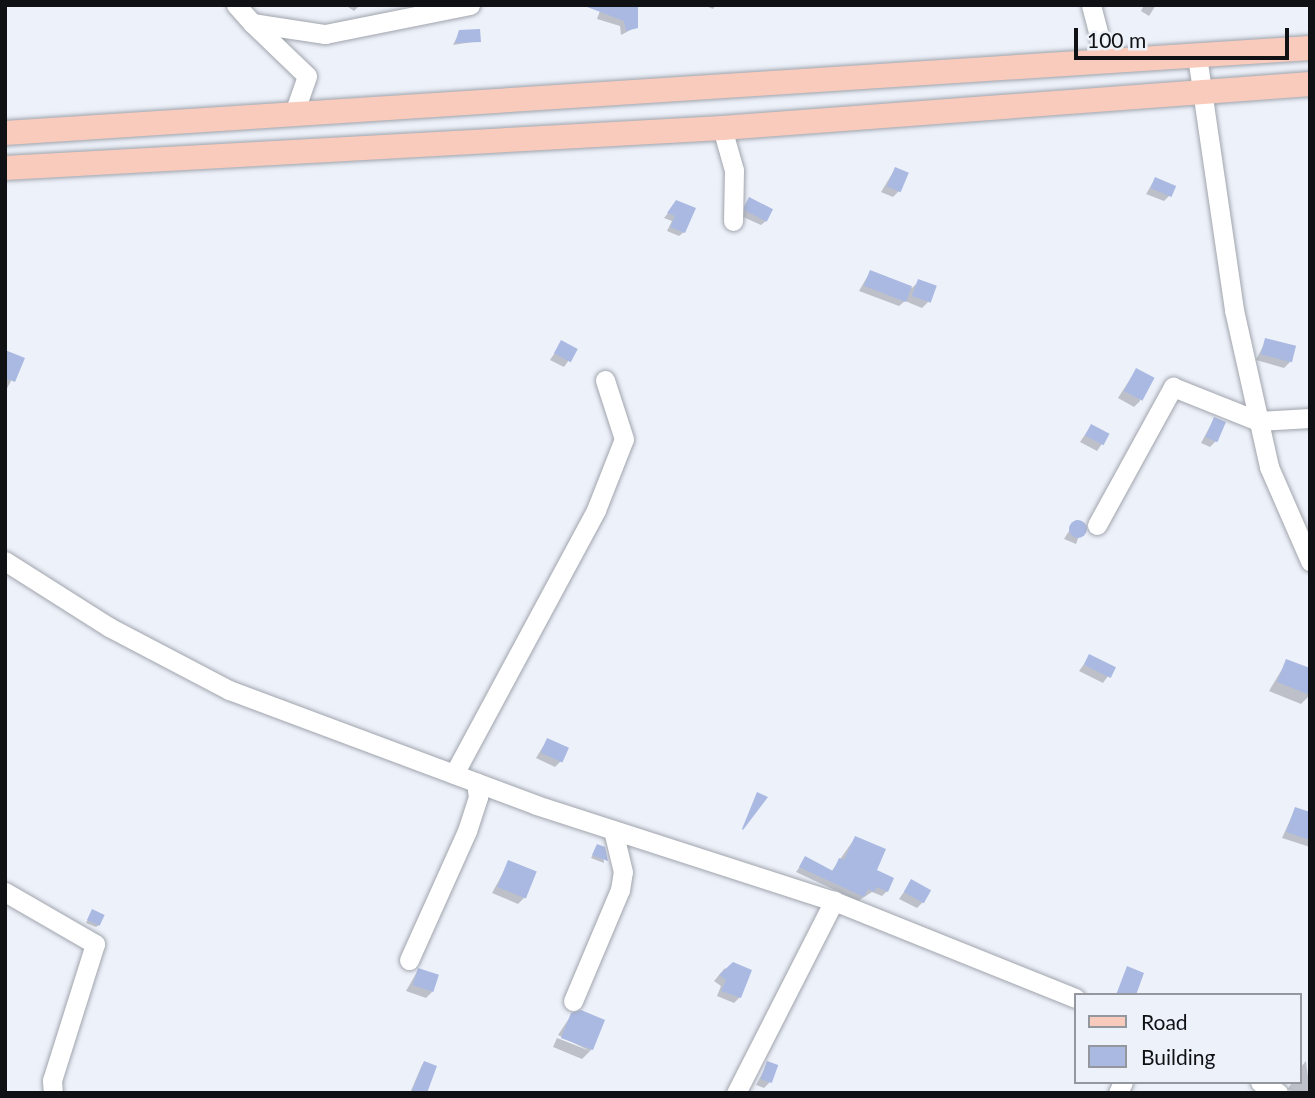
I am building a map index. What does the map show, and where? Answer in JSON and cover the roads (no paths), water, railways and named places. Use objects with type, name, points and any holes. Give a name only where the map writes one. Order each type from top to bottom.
[{"type":"main road","points":[[5,133],[1310,48]]},
{"type":"main road","points":[[5,167],[722,128],[1310,84]]},
{"type":"street","points":[[236,5],[307,76],[293,116]]},
{"type":"street","points":[[253,23],[325,34],[469,5]]},
{"type":"street","points":[[1091,5],[1106,62]]},
{"type":"street","points":[[1197,56],[1234,310],[1258,421],[1269,467],[1307,550]]},
{"type":"street","points":[[722,128],[734,170],[733,221]]},
{"type":"street","points":[[454,774],[596,510],[624,439],[605,380]]},
{"type":"street","points":[[1097,525],[1173,387],[1258,421],[1310,418]]},
{"type":"street","points":[[5,561],[109,627],[229,690],[613,830],[834,901],[1074,998]]},
{"type":"street","points":[[409,960],[467,831],[478,797],[476,782]]},
{"type":"street","points":[[573,1001],[620,890],[622,872],[613,830]]},
{"type":"street","points":[[5,892],[95,944],[52,1080],[52,1093]]},
{"type":"street","points":[[736,1093],[834,901]]}]
